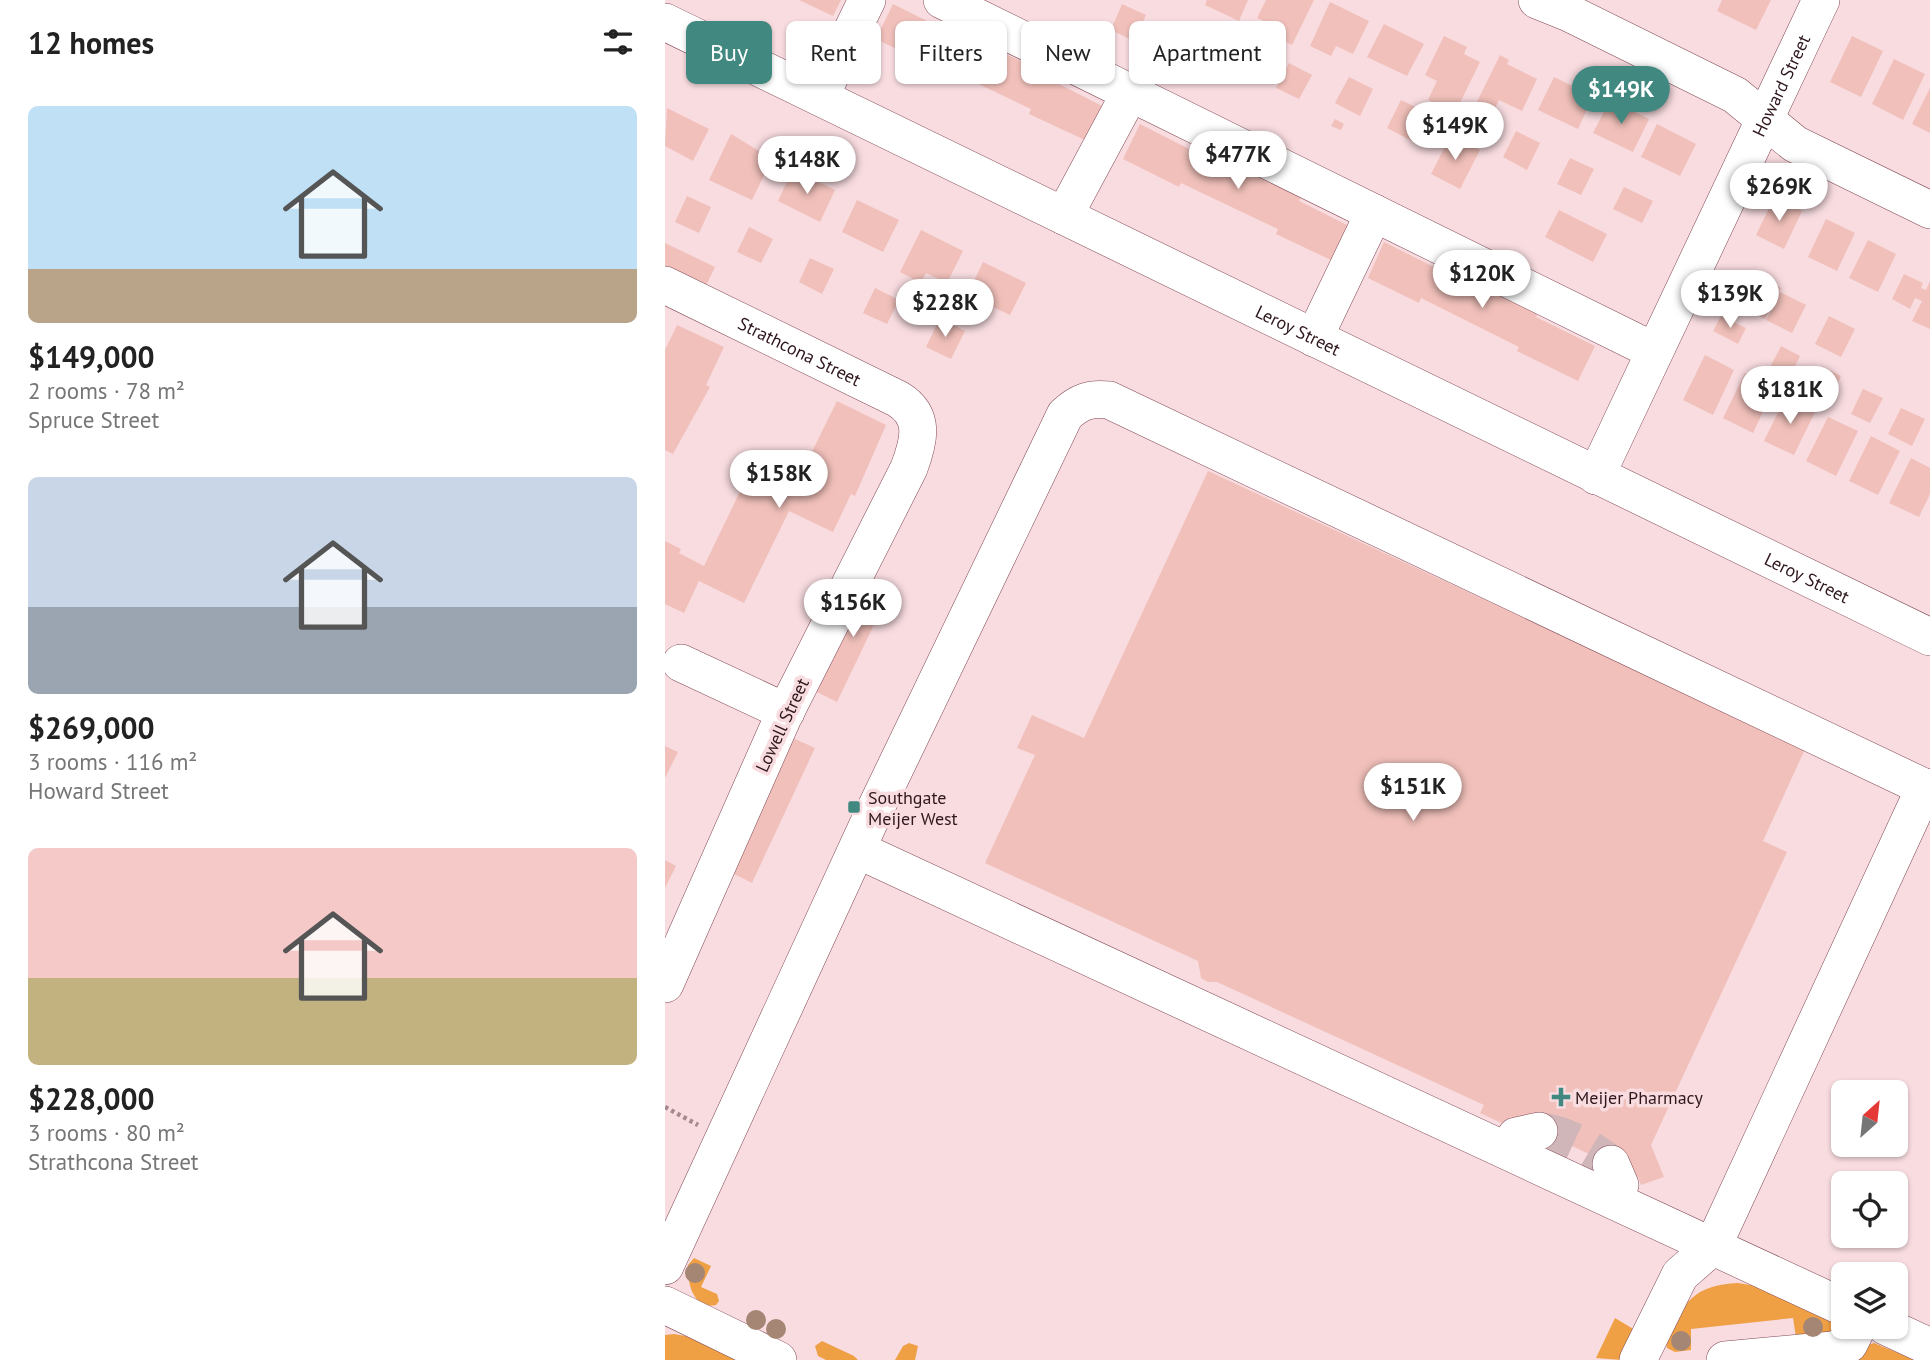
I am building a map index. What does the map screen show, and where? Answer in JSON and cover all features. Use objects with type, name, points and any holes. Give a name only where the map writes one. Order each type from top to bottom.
[{"type":"street","points":[[820,97],[867,0]]},
{"type":"street","points":[[942,0],[1654,351]]},
{"type":"street","points":[[1537,0],[1567,12],[1735,95],[1795,144],[1930,210]]},
{"type":"street","name":"Howard Street","points":[[1596,476],[1821,0]]},
{"type":"street","name":"Leroy Street","points":[[665,22],[1930,637]]},
{"type":"street","points":[[1064,216],[1130,93]]},
{"type":"street","points":[[1314,338],[1374,213]]},
{"type":"street","name":"Strathcona Street","points":[[665,285],[898,399],[910,406],[917,416],[919,430]]},
{"type":"street","points":[[665,1266],[858,850],[1065,415],[1078,403],[1094,398],[1109,400],[1928,788],[1713,1247],[1681,1275],[1644,1358]]},
{"type":"street","name":"Lowell Street","points":[[665,984],[786,712],[909,468],[919,430]]},
{"type":"street","points":[[681,663],[786,712]]},
{"type":"street","points":[[858,850],[1831,1301]]},
{"type":"street","points":[[1508,1151],[1516,1136],[1539,1131]]},
{"type":"street","points":[[1611,1164],[1620,1185],[1614,1200]]},
{"type":"street","points":[[665,1305],[778,1360]]},
{"type":"street","points":[[1908,1337],[1930,1347]]},
{"type":"street","points":[[1725,1360],[1833,1350],[1849,1344],[1852,1339]]},
{"type":"shaded area","points":[[694,1258],[711,1266],[701,1287],[717,1294],[719,1301],[716,1305],[702,1303],[693,1293],[688,1265]]},
{"type":"shaded area","points":[[1723,1284],[1756,1286],[1831,1320],[1831,1335],[1796,1337],[1793,1318],[1691,1329],[1691,1350],[1675,1352],[1667,1348],[1665,1339],[1678,1315],[1692,1298],[1711,1287]]},
{"type":"shaded area","points":[[1615,1318],[1635,1330],[1621,1360],[1596,1358]]},
{"type":"shaded area","points":[[665,1335],[691,1337],[741,1360],[665,1360]]},
{"type":"shaded area","points":[[822,1341],[858,1360],[826,1360],[818,1356],[815,1346]]},
{"type":"shaded area","points":[[909,1343],[918,1346],[915,1360],[895,1360],[903,1346]]},
{"type":"shaded area","points":[[1874,1343],[1915,1360],[1858,1360],[1865,1346]]},
{"type":"building","points":[[799,0],[841,0],[833,16]]},
{"type":"building","points":[[1207,0],[1248,0],[1239,21],[1205,5]]},
{"type":"building","points":[[1266,0],[1314,0],[1292,45],[1286,42],[1286,21],[1264,21],[1257,18]]},
{"type":"building","points":[[1722,0],[1771,0],[1756,30],[1717,11]]},
{"type":"building","points":[[1330,2],[1369,21],[1353,54],[1336,46],[1331,56],[1310,46]]},
{"type":"building","points":[[893,4],[927,21],[895,21],[895,48],[881,41],[881,29]]},
{"type":"building","points":[[1122,4],[1146,15],[1143,21],[1129,21],[1129,39],[1115,32],[1115,21]]},
{"type":"building","points":[[1384,24],[1424,44],[1407,76],[1367,57]]},
{"type":"building","points":[[1444,36],[1467,47],[1464,54],[1480,62],[1455,113],[1428,100],[1437,81],[1425,75]]},
{"type":"building","points":[[1852,36],[1883,51],[1861,97],[1830,82]]},
{"type":"building","points":[[1007,55],[1021,61],[1021,84],[1059,84],[1104,107],[1087,141],[1029,114],[1031,109],[978,84],[1007,84]]},
{"type":"building","points":[[1500,55],[1509,60],[1507,64],[1537,79],[1522,111],[1499,100],[1488,123],[1471,114]]},
{"type":"building","points":[[1894,59],[1925,74],[1903,120],[1872,104]]},
{"type":"building","points":[[1289,63],[1312,75],[1299,99],[1276,88],[1278,84],[1286,84],[1286,69]]},
{"type":"building","points":[[1349,77],[1373,89],[1360,116],[1335,103]]},
{"type":"building","points":[[1554,77],[1593,96],[1578,129],[1538,110]]},
{"type":"building","points":[[1930,88],[1930,133],[1912,124]]},
{"type":"building","points":[[1401,100],[1428,113],[1414,142],[1387,128]]},
{"type":"building","points":[[1610,100],[1649,119],[1633,152],[1593,133]]},
{"type":"building","points":[[667,108],[709,129],[693,161],[665,146]]},
{"type":"building","points":[[1335,119],[1344,124],[1341,130],[1331,126]]},
{"type":"building","points":[[1140,124],[1191,150],[1193,146],[1301,197],[1299,201],[1351,227],[1333,261],[1276,234],[1278,229],[1181,183],[1179,187],[1123,159]]},
{"type":"building","points":[[1657,124],[1696,144],[1680,176],[1641,157]]},
{"type":"building","points":[[1516,131],[1540,143],[1527,170],[1503,157]]},
{"type":"building","points":[[731,134],[772,159],[752,200],[709,180]]},
{"type":"building","points":[[1451,135],[1480,150],[1460,189],[1431,174]]},
{"type":"building","points":[[1570,158],[1594,169],[1581,195],[1557,184]]},
{"type":"building","points":[[793,169],[835,190],[820,222],[778,201]]},
{"type":"building","points":[[1624,187],[1653,201],[1642,223],[1613,209]]},
{"type":"building","points":[[687,196],[711,207],[699,233],[675,222]]},
{"type":"building","points":[[1774,198],[1802,211],[1784,249],[1756,235]]},
{"type":"building","points":[[857,200],[899,220],[883,252],[842,232]]},
{"type":"building","points":[[1559,210],[1607,234],[1593,262],[1545,237]]},
{"type":"building","points":[[1826,219],[1855,233],[1837,271],[1808,257]]},
{"type":"building","points":[[749,227],[773,239],[761,263],[737,252]]},
{"type":"building","points":[[921,230],[963,251],[947,283],[926,273],[921,283],[900,272]]},
{"type":"building","points":[[1868,240],[1896,254],[1878,292],[1849,278]]},
{"type":"building","points":[[1384,242],[1434,267],[1436,262],[1538,313],[1536,317],[1595,346],[1578,381],[1517,351],[1519,347],[1421,298],[1419,303],[1368,278]]},
{"type":"building","points":[[665,243],[715,267],[704,290],[665,270]]},
{"type":"building","points":[[810,258],[834,269],[822,294],[799,282]]},
{"type":"building","points":[[983,262],[1026,283],[1010,315],[989,305],[983,317],[962,306]]},
{"type":"building","points":[[1751,273],[1781,288],[1765,319],[1736,305]]},
{"type":"building","points":[[1904,274],[1923,283],[1921,288],[1926,290],[1930,281],[1930,329],[1912,321],[1922,301],[1915,298],[1910,309],[1892,299]]},
{"type":"building","points":[[875,288],[899,300],[887,324],[863,313]]},
{"type":"building","points":[[1780,292],[1806,305],[1792,333],[1766,320]]},
{"type":"building","points":[[1721,316],[1746,328],[1738,344],[1713,331]]},
{"type":"building","points":[[1829,316],[1855,329],[1841,357],[1815,344]]},
{"type":"building","points":[[940,318],[965,331],[951,359],[926,347]]},
{"type":"building","points":[[677,325],[724,347],[706,385],[710,387],[673,454],[665,450],[665,350]]},
{"type":"building","points":[[1781,346],[1800,356],[1788,381],[1768,371]]},
{"type":"building","points":[[1705,355],[1734,370],[1713,415],[1683,400]]},
{"type":"building","points":[[1822,366],[1841,376],[1829,402],[1809,392]]},
{"type":"building","points":[[1745,373],[1774,388],[1753,433],[1723,418]]},
{"type":"building","points":[[1863,389],[1883,398],[1870,423],[1851,414]]},
{"type":"building","points":[[1786,396],[1816,410],[1794,455],[1764,441]]},
{"type":"building","points":[[837,401],[886,425],[855,496],[851,494],[833,532],[789,511],[744,603],[699,581],[684,613],[665,604],[665,541],[681,549],[679,553],[704,566],[749,473],[791,494]]},
{"type":"building","points":[[1901,408],[1925,419],[1912,446],[1888,434]]},
{"type":"building","points":[[1828,417],[1858,431],[1836,476],[1806,461]]},
{"type":"building","points":[[1871,436],[1900,451],[1878,495],[1849,481]]},
{"type":"building","points":[[1911,458],[1930,468],[1930,494],[1919,517],[1889,503]]},
{"type":"building","points":[[1208,471],[1805,749],[1763,841],[1787,852],[1651,1145],[1664,1177],[1641,1185],[1638,1177],[1510,1117],[1506,1125],[1480,1113],[1484,1105],[1217,982],[1208,982],[1201,978],[1198,961],[985,863],[1035,755],[1017,748],[1032,715],[1084,738]]},
{"type":"building","points":[[869,577],[892,587],[837,702],[815,691]]},
{"type":"building","points":[[793,738],[815,748],[752,883],[730,872]]},
{"type":"building","points":[[665,746],[678,752],[665,778]]},
{"type":"building","points":[[665,860],[676,866],[665,888]]},
{"type":"tunnel","points":[[1539,1131],[1577,1143],[1611,1164]]},
{"type":"place","name":"Southgate Meijer West","points":[[854,807]]},
{"type":"place","name":"Meijer Pharmacy","points":[[1561,1097]]}]
